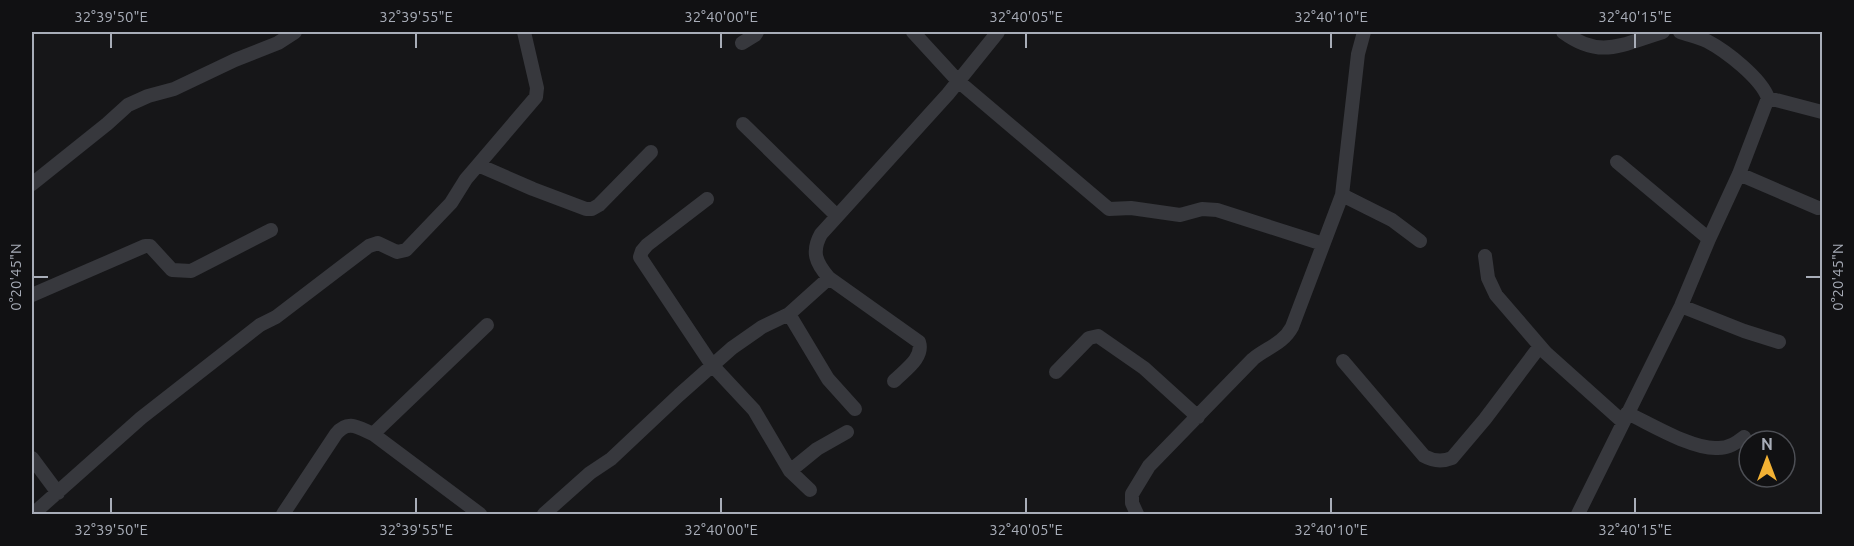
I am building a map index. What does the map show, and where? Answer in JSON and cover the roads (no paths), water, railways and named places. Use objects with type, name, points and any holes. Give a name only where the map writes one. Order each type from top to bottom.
[{"type":"street","points":[[32,183],[128,105],[148,96],[174,89],[299,32]]},
{"type":"street","points":[[33,514],[141,418],[260,325],[276,317],[369,246],[378,243],[397,252],[406,250],[451,203],[466,179],[536,97],[537,88],[524,32]]},
{"type":"street","points":[[742,43],[755,36],[757,32]]},
{"type":"street","points":[[913,32],[958,81],[1109,209],[1131,208],[1180,215],[1202,210],[1216,210],[1323,243]]},
{"type":"street","points":[[894,381],[916,359],[920,350],[919,342],[829,278],[816,261],[815,248],[821,234],[958,81],[998,32]]},
{"type":"street","points":[[1137,514],[1132,503],[1132,494],[1142,476],[1252,359],[1281,342],[1288,334],[1342,195],[1358,54],[1364,32]]},
{"type":"street","points":[[1563,32],[1575,41],[1590,47],[1608,49],[1645,34],[1663,32]]},
{"type":"street","points":[[1578,514],[1681,306],[1739,174],[1768,98],[1764,88],[1729,56],[1706,40],[1680,32]]},
{"type":"street","points":[[1768,98],[1822,112]]},
{"type":"street","points":[[743,124],[837,216]]},
{"type":"street","points":[[478,165],[533,189],[586,209],[592,209],[599,205],[651,152]]},
{"type":"street","points":[[1617,162],[1709,239]]},
{"type":"street","points":[[1739,174],[1818,208]]},
{"type":"street","points":[[1342,195],[1392,220],[1420,241]]},
{"type":"street","points":[[706,199],[647,246],[640,257],[712,365],[754,410],[789,471],[810,490]]},
{"type":"street","points":[[32,295],[145,246],[150,246],[172,270],[192,271],[271,230]]},
{"type":"street","points":[[1485,256],[1492,288],[1540,346],[1571,376],[1625,417],[1700,447],[1719,448],[1732,446],[1737,442]]},
{"type":"street","points":[[544,514],[590,473],[619,452],[712,365],[762,327],[789,314],[829,278]]},
{"type":"street","points":[[1681,306],[1779,342]]},
{"type":"street","points":[[789,314],[828,379],[855,409]]},
{"type":"street","points":[[373,434],[487,325]]},
{"type":"street","points":[[1056,372],[1089,338],[1098,336],[1144,368],[1198,417]]},
{"type":"street","points":[[1343,361],[1424,456],[1431,460],[1446,461],[1452,458],[1485,419],[1540,346]]},
{"type":"street","points":[[283,514],[341,428],[355,425],[373,434],[480,514]]},
{"type":"street","points":[[789,471],[817,449],[847,432]]},
{"type":"street","points":[[32,458],[58,494]]}]
